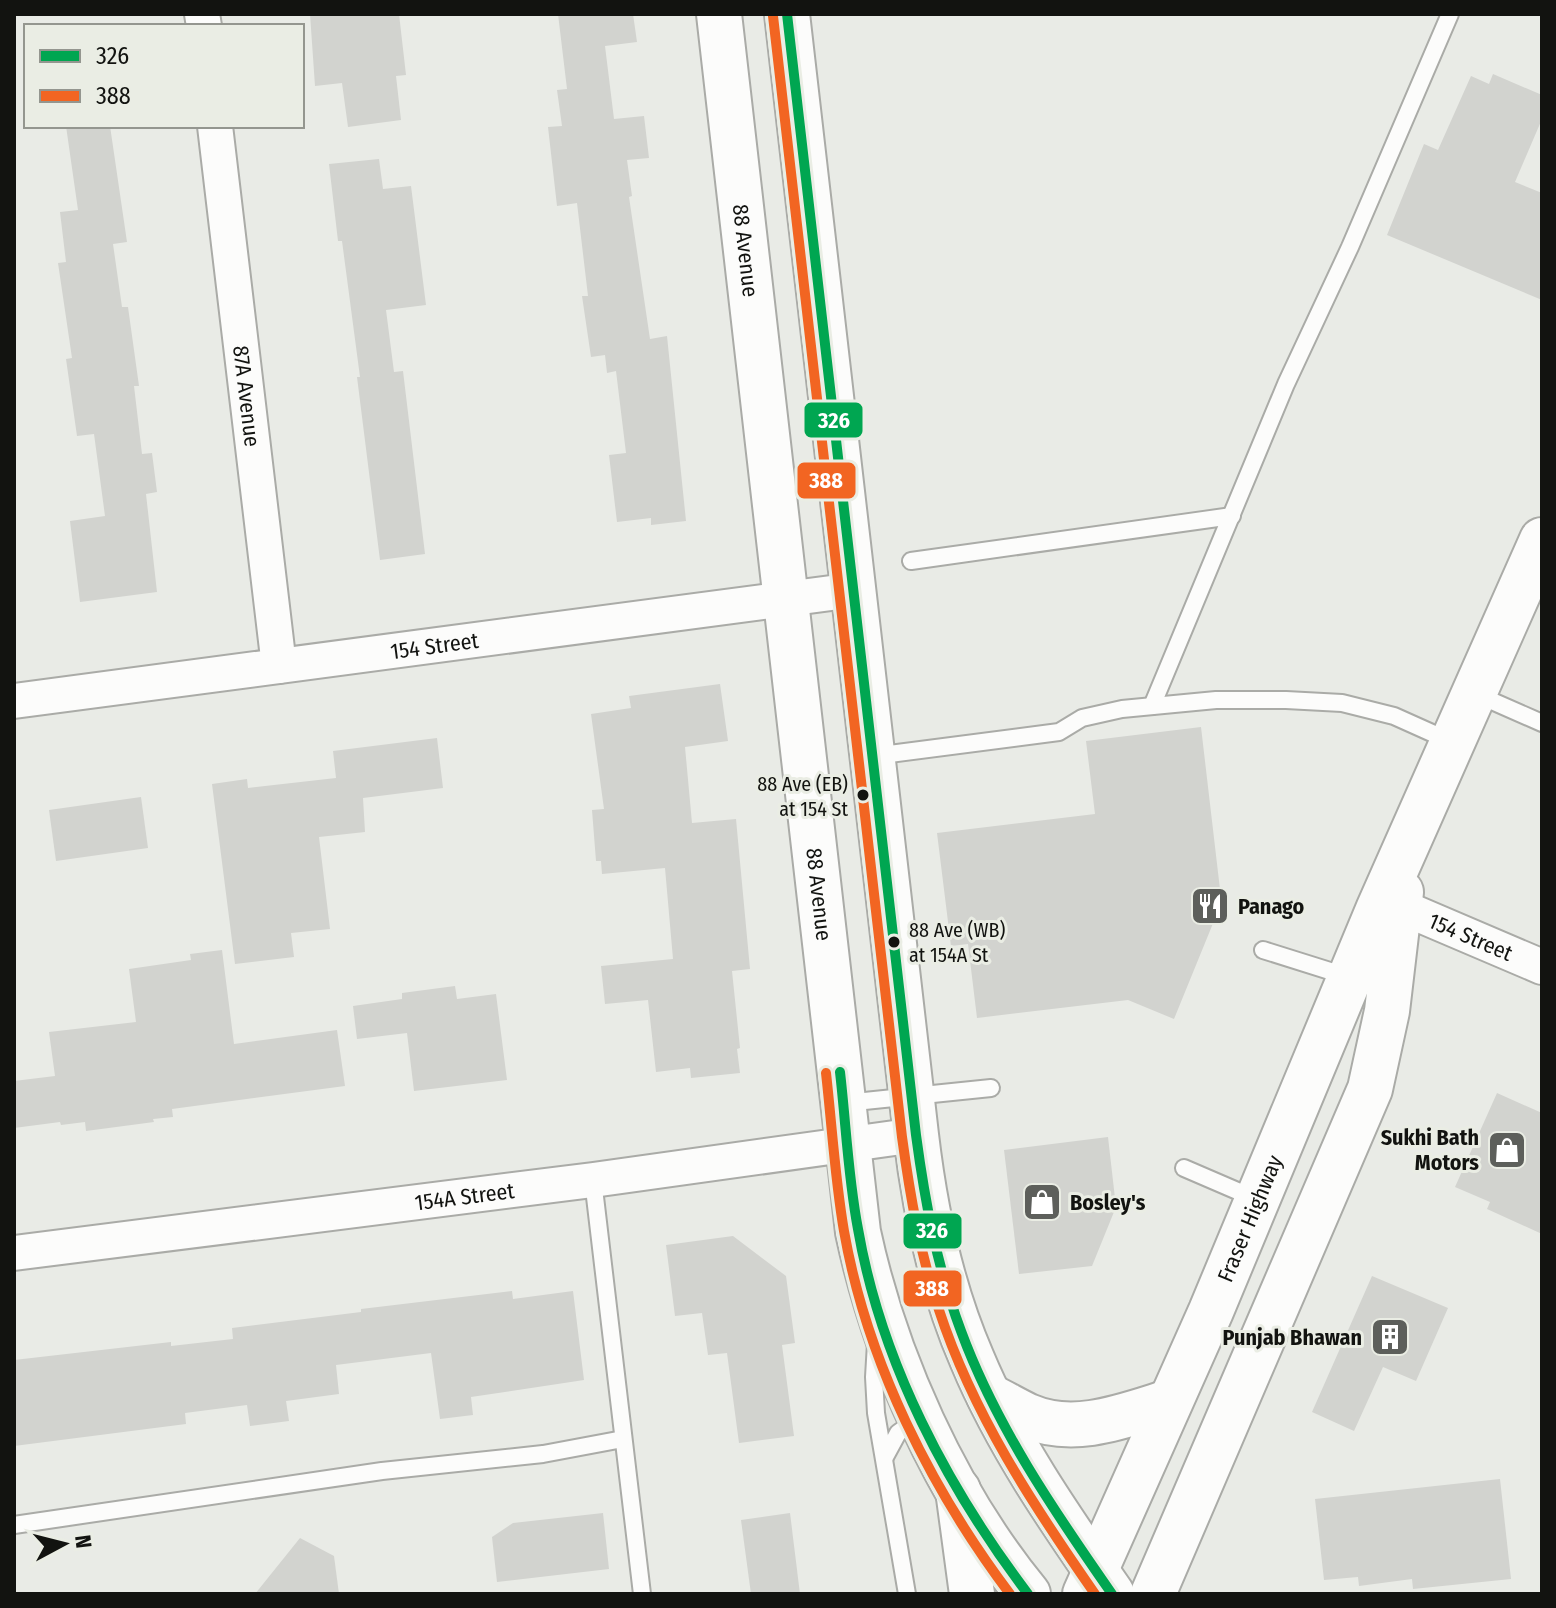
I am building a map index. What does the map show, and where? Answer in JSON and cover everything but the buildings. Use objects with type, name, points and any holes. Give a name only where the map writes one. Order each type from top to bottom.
[{"type":"main road","name":"88 Avenue","points":[[719,14],[858,1232],[881,1316],[921,1417],[983,1533],[1028,1594]]},
{"type":"main road","points":[[787,14],[920,1173],[946,1288],[971,1358],[1023,1458],[1097,1586]]},
{"type":"main road","name":"Fraser Highway","points":[[1097,1586],[1169,1402],[1211,1311],[1350,977],[1542,540]]},
{"type":"main road","name":"Fraser Highway","points":[[1153,1594],[1370,1089],[1387,1011],[1409,842]]},
{"type":"main road","points":[[989,1396],[1030,1417],[1080,1424],[1115,1419],[1169,1402]]},
{"type":"main road","points":[[958,1490],[972,1594]]},
{"type":"street","name":"87A Avenue","points":[[215,128],[279,666]]},
{"type":"street","name":"154 Street","points":[[14,701],[854,590]]},
{"type":"street","name":"154 Street","points":[[1399,906],[1542,967]]},
{"type":"street","name":"154A Street","points":[[14,1253],[593,1180],[846,1124],[914,1116]]},
{"type":"lane","points":[[1152,706],[1286,384],[1350,247],[1450,14]]},
{"type":"lane","points":[[911,561],[1232,516]]},
{"type":"lane","points":[[1475,693],[1542,723]]},
{"type":"lane","points":[[874,756],[1059,732],[1082,718],[1152,706],[1244,700],[1342,703],[1394,716],[1453,743]]},
{"type":"lane","points":[[1263,950],[1350,977]]},
{"type":"lane","points":[[914,1116],[991,1088]]},
{"type":"lane","points":[[1184,1168],[1257,1200]]},
{"type":"lane","points":[[593,1180],[642,1594]]},
{"type":"lane","points":[[881,1316],[874,1377],[876,1413],[907,1594]]},
{"type":"lane","points":[[885,1457],[898,1433],[921,1417]]},
{"type":"lane","points":[[14,1525],[382,1471],[543,1454],[623,1439]]},
{"type":"transit line","name":"326","points":[[787,14],[916,1135],[933,1234],[961,1331],[991,1400],[1028,1467],[1112,1594]]},
{"type":"transit line","name":"388","points":[[773,16],[902,1137],[916,1224],[939,1310],[969,1386],[1006,1458],[1095,1594]]},
{"type":"transit line","name":"326","points":[[840,1072],[855,1209],[883,1327],[921,1421],[945,1467],[970,1511],[1028,1594]]},
{"type":"transit line","name":"388","points":[[826,1073],[844,1231],[854,1280],[869,1328],[886,1376],[929,1468],[981,1554],[1010,1594]]},
{"type":"place","name":"88 Ave (EB) at 154 St","points":[[863,795]]},
{"type":"place","name":"Panago","points":[[1210,906]]},
{"type":"place","name":"88 Ave (WB) at 154A St","points":[[894,942]]},
{"type":"place","name":"Sukhi Bath Motors","points":[[1507,1150]]},
{"type":"place","name":"Bosley's","points":[[1042,1202]]},
{"type":"place","name":"Punjab Bhawan","points":[[1390,1337]]}]
